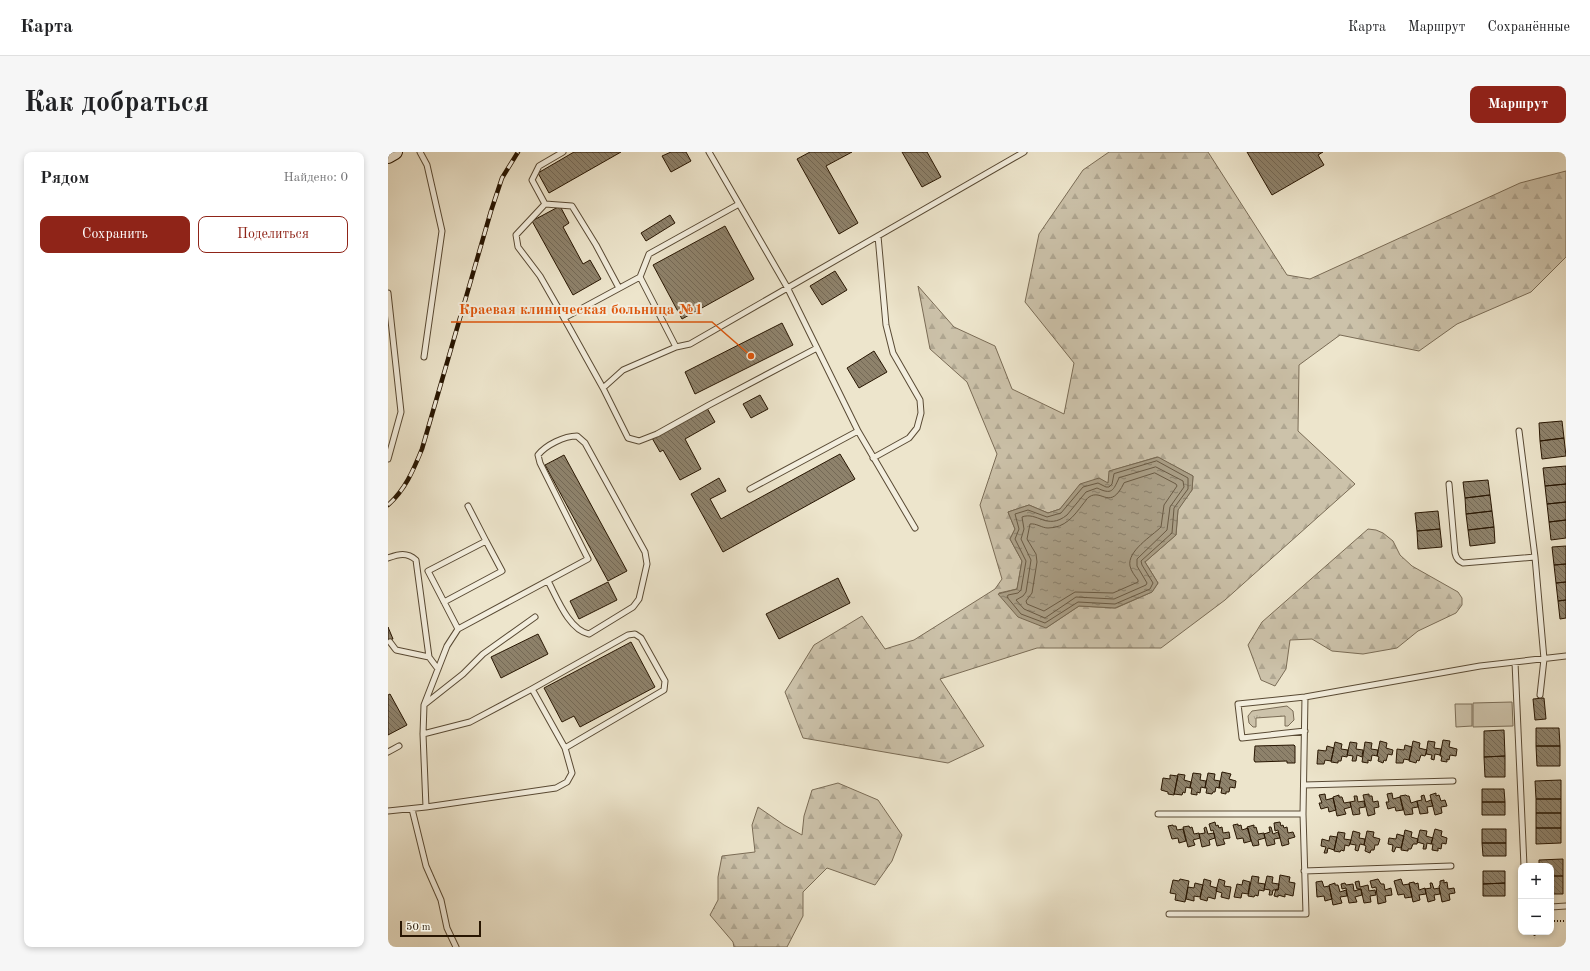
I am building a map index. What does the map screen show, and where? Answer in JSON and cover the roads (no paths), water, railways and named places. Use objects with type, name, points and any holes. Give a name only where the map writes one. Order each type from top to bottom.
[{"type":"main road","points":[[388,156],[395,152]]},
{"type":"lane","points":[[420,152],[427,166],[442,232],[438,249],[424,358]]},
{"type":"lane","points":[[545,204],[532,180],[539,166],[563,152]]},
{"type":"lane","points":[[709,152],[787,287],[858,431],[915,528]]},
{"type":"lane","points":[[603,388],[623,370],[676,347],[690,344],[1024,152]]},
{"type":"lane","points":[[545,204],[572,206],[596,245],[619,288]]},
{"type":"lane","points":[[545,204],[516,234],[518,247],[540,276],[603,388],[628,438],[639,441],[657,434],[817,348]]},
{"type":"lane","points":[[564,318],[640,277],[649,254],[739,204]]},
{"type":"lane","points":[[873,458],[909,438],[917,428],[920,413],[920,400],[893,352],[886,325],[878,236]]},
{"type":"lane","points":[[640,277],[676,347]]},
{"type":"lane","points":[[388,293],[401,412],[388,459]]},
{"type":"lane","points":[[750,489],[858,431]]},
{"type":"lane","points":[[1519,431],[1544,659],[1540,695]]},
{"type":"lane","points":[[426,806],[423,734],[424,705],[447,646],[458,629],[588,559],[540,463],[538,455],[543,449],[570,436],[577,436],[585,443],[589,450],[645,552],[648,564],[638,599],[633,607],[589,634],[581,632],[573,626],[548,581]]},
{"type":"lane","points":[[1448,484],[1455,553],[1456,558],[1459,561],[1463,563],[1534,557]]},
{"type":"lane","points":[[444,602],[502,572],[468,506]]},
{"type":"lane","points":[[458,629],[428,571],[486,541]]},
{"type":"lane","points":[[388,558],[400,554],[410,555],[416,560],[429,657],[438,669]]},
{"type":"lane","points":[[424,705],[463,674],[483,654],[534,617]]},
{"type":"lane","points":[[423,734],[470,722],[628,635],[635,634],[642,638],[665,681],[664,690],[565,748]]},
{"type":"lane","points":[[390,642],[396,650],[429,657]]},
{"type":"lane","points":[[1305,731],[1242,738],[1238,704],[1305,697],[1480,666],[1566,656]]},
{"type":"lane","points":[[1515,662],[1524,863]]},
{"type":"lane","points":[[388,811],[412,809],[556,788],[567,782],[572,773],[565,748],[532,689]]},
{"type":"lane","points":[[1169,914],[1306,914],[1303,814],[1305,697]]},
{"type":"lane","points":[[388,752],[399,746]]},
{"type":"lane","points":[[1304,785],[1453,781]]},
{"type":"lane","points":[[412,809],[426,866],[441,900],[447,928],[456,947]]},
{"type":"lane","points":[[1158,814],[1303,814]]},
{"type":"lane","points":[[1304,871],[1451,866]]},
{"type":"lane","points":[[1554,907],[1566,906]]},
{"type":"water","points":[[1158,457],[1193,476],[1192,490],[1178,510],[1176,535],[1145,562],[1158,583],[1152,592],[1115,608],[1079,606],[1046,628],[1018,617],[998,594],[1017,589],[1022,561],[1010,539],[1015,529],[1008,512],[1029,505],[1048,513],[1060,509],[1080,484],[1099,478],[1108,483],[1109,471]]},
{"type":"railway","points":[[388,505],[404,486],[422,449],[491,211],[502,178],[518,152]]},
{"type":"place","name":"Краевая клиническая больница №1","points":[[751,356]]}]
